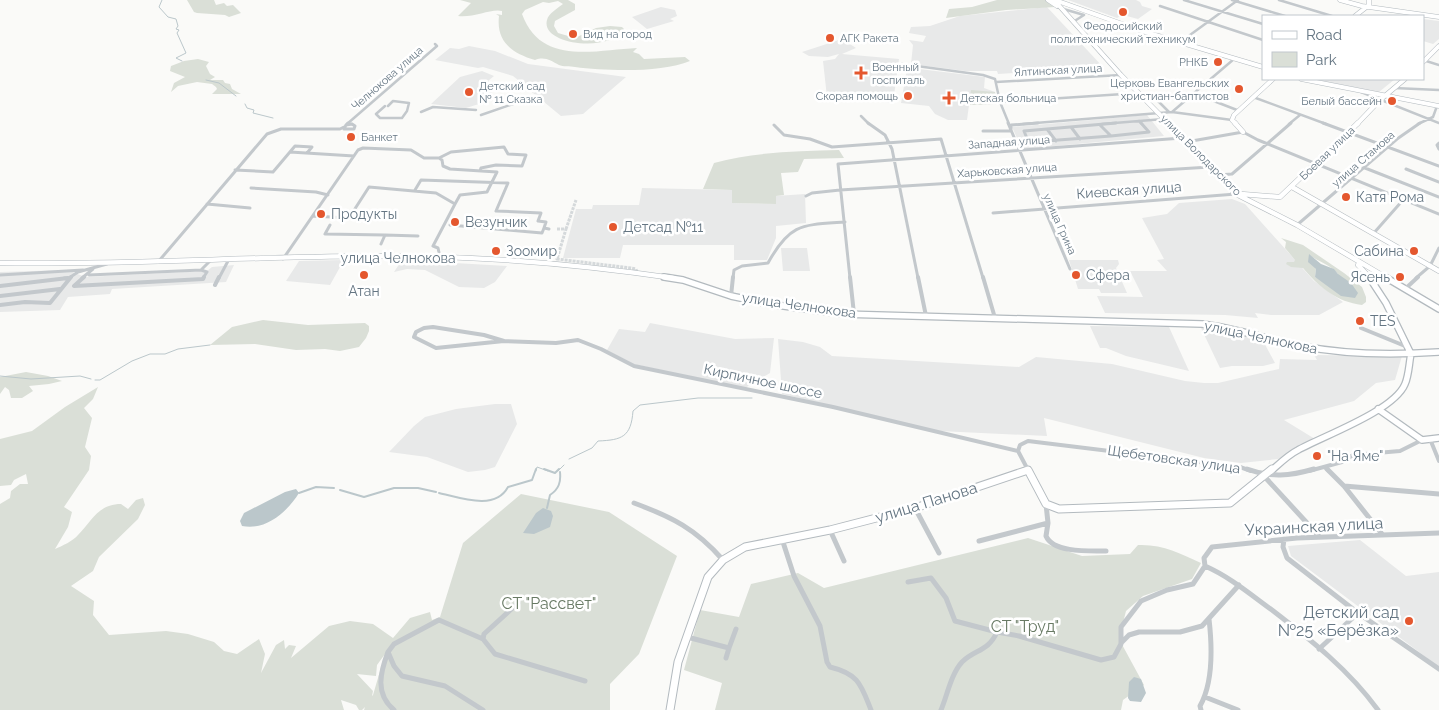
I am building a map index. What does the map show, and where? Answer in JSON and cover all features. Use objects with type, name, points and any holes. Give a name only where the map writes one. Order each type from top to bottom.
[{"type":"main road","points":[[1048,0],[1060,8],[1060,4],[1067,4]]},
{"type":"main road","points":[[1056,0],[1086,14],[1262,67]]},
{"type":"main road","name":"улица Володарского","points":[[1056,0],[1060,8],[1121,75],[1236,194],[1297,225],[1439,309]]},
{"type":"main road","points":[[1340,0],[1439,17]]},
{"type":"main road","points":[[1356,15],[1370,3],[1369,0]]},
{"type":"main road","points":[[1424,60],[1439,46]]},
{"type":"main road","points":[[1243,132],[1232,120],[1237,110],[1272,80]]},
{"type":"main road","points":[[1305,80],[1359,91],[1384,99],[1438,106]]},
{"type":"main road","name":"Боевая улица","points":[[1236,194],[1280,197],[1292,188],[1403,80]]},
{"type":"main road","points":[[1292,188],[1439,271]]},
{"type":"main road","name":"улица Челнокова","points":[[0,263],[440,257],[551,264],[654,276],[683,280],[731,296],[769,304],[854,314],[1202,324],[1223,326],[1319,349],[1411,354],[1439,352]]},
{"type":"main road","name":"улица Володарского","points":[[1351,258],[1377,286],[1400,331],[1405,346],[1411,354]]},
{"type":"main road","points":[[1028,470],[1046,504],[1059,509],[1230,503],[1297,450],[1329,436],[1378,409],[1400,393],[1405,384],[1411,354]]},
{"type":"main road","points":[[1378,409],[1422,440]]},
{"type":"main road","name":"Щебетовская улица","points":[[1422,440],[1439,438]]},
{"type":"main road","name":"улица Панова","points":[[670,710],[678,662],[708,577],[723,560],[745,547],[830,530],[915,508],[1028,470]]},
{"type":"street","points":[[1184,0],[1262,24]]},
{"type":"street","points":[[1232,0],[1282,15]]},
{"type":"street","points":[[1279,0],[1329,15]]},
{"type":"street","points":[[1179,43],[1237,1]]},
{"type":"street","points":[[1160,6],[1262,40]]},
{"type":"street","points":[[1060,8],[1086,14]]},
{"type":"street","points":[[1075,12],[1072,14],[1079,18]]},
{"type":"street","points":[[1073,22],[1086,14]]},
{"type":"street","name":"Челнокова улица","points":[[345,126],[416,66],[437,46],[435,44]]},
{"type":"street","points":[[1171,112],[1234,59]]},
{"type":"street","points":[[1424,61],[1439,65]]},
{"type":"street","points":[[902,64],[984,75],[996,82]]},
{"type":"street","name":"Ялтинская улица","points":[[996,82],[1121,75]]},
{"type":"street","name":"улица Грина","points":[[996,82],[1000,102],[1010,131],[1070,269]]},
{"type":"street","points":[[1394,88],[1439,90]]},
{"type":"street","points":[[1000,102],[1139,93]]},
{"type":"street","points":[[1193,93],[1237,110]]},
{"type":"street","points":[[1253,97],[1439,166]]},
{"type":"street","points":[[1145,99],[1158,101],[1171,112]]},
{"type":"street","points":[[1384,99],[1439,123]]},
{"type":"street","points":[[393,101],[409,103],[408,111],[402,118],[380,118],[376,114],[386,106],[393,101]]},
{"type":"street","points":[[481,115],[513,104]]},
{"type":"street","name":"улица Стамова","points":[[1297,225],[1323,205],[1388,147],[1433,117],[1438,106]]},
{"type":"street","points":[[421,112],[433,107],[476,110]]},
{"type":"street","points":[[983,130],[1010,131],[1011,125],[1014,124],[1171,112],[1232,120]]},
{"type":"street","points":[[1218,175],[1232,174],[1300,115]]},
{"type":"street","points":[[861,116],[885,135],[894,158],[926,316]]},
{"type":"street","points":[[1139,122],[1149,132],[1032,142],[1028,141],[1024,131],[1164,119]]},
{"type":"street","points":[[774,125],[776,130],[784,135],[810,139],[832,147],[942,139],[995,318]]},
{"type":"street","points":[[1100,125],[1111,136]]},
{"type":"street","points":[[158,262],[262,138],[281,129],[340,129],[345,126]]},
{"type":"street","points":[[1071,127],[1080,139]]},
{"type":"street","points":[[1047,129],[1056,141]]},
{"type":"street","points":[[1186,142],[1243,132],[1315,164],[1439,214]]},
{"type":"street","name":"Западная улица","points":[[840,190],[838,164],[894,158],[1019,151],[1182,138]]},
{"type":"street","points":[[1439,143],[1437,145],[1439,149]]},
{"type":"street","points":[[236,170],[273,172],[295,146],[312,147],[307,153]]},
{"type":"street","points":[[283,259],[358,150],[363,148],[411,150],[424,158],[439,158],[451,152],[504,147],[508,154],[526,156],[522,166],[496,165],[481,168],[480,171]]},
{"type":"street","points":[[290,152],[354,156]]},
{"type":"street","points":[[439,158],[442,160],[443,166],[450,169],[497,172],[485,193],[460,195],[433,246],[438,248],[440,257]]},
{"type":"street","name":"Харьковская улица","points":[[806,196],[812,193],[840,190],[1210,167]]},
{"type":"street","points":[[1365,168],[1439,197]]},
{"type":"street","points":[[1406,169],[1439,182]]},
{"type":"street","points":[[415,190],[421,180],[508,183],[496,211],[541,213],[538,221],[546,222],[542,233],[450,225]]},
{"type":"street","points":[[313,216],[349,218],[369,187],[415,190],[436,194],[454,204]]},
{"type":"street","points":[[251,188],[316,192],[328,195]]},
{"type":"street","points":[[840,190],[854,314]]},
{"type":"street","name":"Киевская улица","points":[[993,212],[1236,194]]},
{"type":"street","points":[[1373,234],[1404,200]]},
{"type":"street","points":[[207,204],[250,208]]},
{"type":"street","points":[[731,296],[734,270],[742,266],[768,262],[779,242],[790,231],[806,225],[845,222]]},
{"type":"street","points":[[330,225],[325,234],[418,236]]},
{"type":"street","points":[[544,228],[549,228]]},
{"type":"street","points":[[381,244],[384,236]]},
{"type":"street","points":[[1406,289],[1430,266],[1439,248]]},
{"type":"street","points":[[201,270],[210,261]]},
{"type":"street","points":[[215,285],[228,261]]},
{"type":"street","points":[[0,275],[84,270],[109,263]]},
{"type":"street","points":[[93,269],[74,286],[203,279]]},
{"type":"street","points":[[0,286],[68,278],[84,270]]},
{"type":"street","points":[[88,275],[201,270],[207,272],[200,286]]},
{"type":"street","points":[[149,282],[155,272]]},
{"type":"street","points":[[0,305],[25,302],[50,303],[68,278]]},
{"type":"street","points":[[0,296],[60,289]]},
{"type":"street","name":"Кирпичное шоссе","points":[[504,341],[484,335],[432,327],[424,328],[416,332],[414,336],[436,348],[504,341],[556,343],[578,340],[601,349],[634,366],[833,407],[1018,451]]},
{"type":"street","points":[[1361,328],[1405,346]]},
{"type":"street","points":[[1430,439],[1439,461]]},
{"type":"street","name":"Щебетовская улица","points":[[1018,451],[1020,445],[1028,441],[1050,442],[1240,467],[1263,475],[1289,476],[1342,462],[1353,455],[1400,451],[1422,440]]},
{"type":"street","points":[[1018,451],[1028,470]]},
{"type":"street","points":[[1325,467],[1344,486],[1382,534]]},
{"type":"street","points":[[1263,475],[1319,536]]},
{"type":"street","points":[[1344,486],[1439,494]]},
{"type":"street","points":[[634,503],[678,520],[697,532],[723,560]]},
{"type":"street","points":[[1046,504],[1047,539],[1053,543],[1080,551],[1106,551]]},
{"type":"street","points":[[915,508],[939,553]]},
{"type":"street","points":[[979,541],[1048,523]]},
{"type":"street","points":[[830,530],[844,561]]},
{"type":"street","name":"Украинская улица","points":[[1205,566],[1204,558],[1212,547],[1319,536],[1439,533]]},
{"type":"street","points":[[782,539],[794,576],[820,626],[827,662],[830,668],[850,672],[858,680],[871,710]]},
{"type":"street","points":[[1284,539],[1283,547],[1286,558],[1358,613],[1439,669]]},
{"type":"street","points":[[1121,644],[1121,627],[1141,601],[1167,590],[1194,584],[1205,566],[1225,575],[1239,585],[1319,649],[1368,693],[1378,710]]},
{"type":"street","points":[[908,582],[931,578],[941,589],[950,606],[952,618],[955,621],[1019,636],[1101,660],[1114,658],[1121,644],[1129,635],[1139,632],[1180,632],[1202,626],[1239,585]]},
{"type":"street","points":[[482,638],[518,603]]},
{"type":"street","points":[[1319,649],[1358,613]]},
{"type":"street","points":[[1201,710],[1200,706],[1205,697],[1212,646],[1209,618]]},
{"type":"street","points":[[394,710],[384,702],[381,690],[380,673],[388,652],[394,644],[438,620],[482,638],[495,654],[585,681]]},
{"type":"street","points":[[726,658],[736,629]]},
{"type":"street","points":[[941,710],[961,663],[983,651],[994,641],[997,632]]},
{"type":"street","points":[[687,637],[729,648]]},
{"type":"street","points":[[388,652],[394,666],[402,676],[445,686],[483,710]]},
{"type":"street","points":[[1205,697],[1238,710]]},
{"type":"shaded area","name":"Феодосийский политехнический техникум","points":[[1068,0],[1136,0],[1142,6],[1152,9],[1138,19],[1123,15],[1117,18]]},
{"type":"shaded area","points":[[661,7],[675,10],[677,16],[670,19],[674,21],[647,29],[632,17]]},
{"type":"shaded area","points":[[1047,7],[1103,67],[998,74],[997,71],[965,71],[911,64],[913,45],[909,40],[923,42],[926,36],[909,33],[911,27],[930,26],[960,16]]},
{"type":"shaded area","points":[[1424,19],[1439,21],[1439,39],[1433,44],[1424,41]]},
{"type":"shaded area","name":"Военный госпиталь","points":[[842,39],[856,48],[842,54],[899,59],[893,103],[827,97],[823,61],[835,59],[839,54],[828,57],[809,56],[802,52]]},
{"type":"shaded area","points":[[469,46],[495,51],[528,64],[626,77],[583,114],[561,116],[521,83],[516,83],[518,80],[513,76],[483,67],[478,68],[435,60],[450,48],[459,49]]},
{"type":"shaded area","name":"Детская больница","points":[[907,69],[985,77],[984,88],[995,92],[997,104],[969,105],[967,120],[948,120],[935,114],[929,106],[901,103]]},
{"type":"shaded area","points":[[482,71],[494,76],[488,81],[496,88],[479,104],[466,108],[431,104],[460,77]]},
{"type":"shaded area","points":[[1318,80],[1394,80],[1379,92]]},
{"type":"shaded area","points":[[1147,115],[1164,136],[1022,149],[1012,127]]},
{"type":"shaded area","points":[[642,188],[732,190],[732,203],[776,204],[776,196],[805,194],[806,223],[776,226],[776,238],[767,260],[734,260],[734,245],[623,245],[620,258],[563,258],[576,209],[592,209],[593,205],[639,205]]},
{"type":"shaded area","points":[[1232,199],[1245,204],[1314,281],[1343,302],[1319,315],[1255,313],[1258,318],[1225,315],[1105,313],[1097,296],[1143,297],[1130,271],[1167,271],[1157,260],[1164,259],[1142,218],[1167,214],[1179,203]]},
{"type":"shaded area","points":[[781,248],[807,248],[810,271],[783,271]]},
{"type":"shaded area","points":[[1309,254],[1321,264],[1334,269],[1351,283],[1358,293],[1355,298],[1341,296],[1315,277],[1316,269],[1308,262]]},
{"type":"shaded area","points":[[344,260],[330,285],[286,281],[299,261]]},
{"type":"shaded area","points":[[402,260],[507,266],[495,282],[484,288],[459,287],[425,270],[407,269],[394,272]]},
{"type":"shaded area","points":[[1069,260],[1118,260],[1119,264],[1116,268],[1127,293],[1101,293],[1099,289],[1078,289]]},
{"type":"shaded area","points":[[234,265],[226,282],[112,289],[110,294],[68,297],[60,310],[0,312],[0,272],[68,270],[85,277],[207,271],[212,267]]},
{"type":"shaded area","points":[[650,323],[735,339],[774,338],[770,373],[745,388],[633,364],[607,350],[619,329],[645,332]]},
{"type":"shaded area","points":[[1090,326],[1169,327],[1189,371],[1126,356],[1106,348],[1100,348]]},
{"type":"shaded area","points":[[1201,328],[1235,330],[1262,339],[1275,363],[1263,366],[1220,368]]},
{"type":"shaded area","points":[[778,339],[803,342],[820,347],[832,356],[1019,367],[1036,357],[1112,364],[1185,381],[1204,383],[1218,383],[1279,369],[1280,359],[1317,360],[1314,355],[1402,356],[1395,380],[1376,383],[1354,401],[1284,420],[1315,439],[1278,459],[1241,463],[1204,458],[1044,418],[1047,436],[939,431],[782,394]]},
{"type":"shaded area","points":[[511,404],[517,424],[495,467],[468,472],[427,457],[389,452],[425,417],[456,409]]},
{"type":"shaded area","points":[[296,489],[299,493],[275,519],[259,526],[242,526],[240,521],[244,513],[285,492]]},
{"type":"shaded area","points":[[543,508],[551,511],[553,516],[550,527],[534,534],[523,533],[536,513]]},
{"type":"shaded area","name":"Детский сад №25 «Берёзка»","points":[[1360,540],[1406,576],[1439,572],[1439,667],[1291,556],[1288,546]]},
{"type":"shaded area","points":[[1134,677],[1141,679],[1146,693],[1141,702],[1130,701],[1128,698],[1129,682]]},
{"type":"green space","points":[[187,0],[214,0],[216,5],[224,3],[227,6],[233,5],[241,13],[229,17],[197,13],[194,12]]},
{"type":"green space","points":[[460,0],[568,0],[575,4],[575,10],[555,21],[554,26],[558,33],[575,38],[596,28],[610,26],[622,27],[624,29],[617,37],[606,41],[578,43],[565,40],[554,35],[548,29],[547,20],[551,13],[563,4],[558,1],[543,2],[525,10],[522,14],[531,30],[542,42],[555,48],[570,51],[587,52],[637,48],[633,52],[639,54],[644,59],[685,57],[690,61],[665,68],[618,70],[562,66],[545,59],[535,60],[519,54],[503,40],[500,33],[499,16],[496,14],[502,15],[502,11],[458,16],[471,3]]},
{"type":"green space","points":[[997,0],[1046,0],[1055,7],[1006,10],[946,18],[949,9],[972,7]]},
{"type":"green space","points":[[198,59],[209,62],[206,66],[210,74],[215,77],[210,80],[223,80],[225,83],[230,84],[232,89],[241,94],[212,94],[217,89],[216,87],[212,84],[197,82],[178,86],[171,92],[174,83],[185,77],[170,71],[171,66],[184,61]]},
{"type":"green space","points":[[971,90],[995,92],[997,104],[969,105]]},
{"type":"green space","points":[[839,150],[844,158],[804,159],[798,172],[781,173],[784,195],[776,196],[776,204],[732,203],[732,190],[703,189],[714,163],[760,154]]},
{"type":"green space","points":[[1281,238],[1303,245],[1344,273],[1362,287],[1366,302],[1362,305],[1344,301],[1322,287],[1303,268],[1291,267],[1286,264],[1295,260],[1285,248],[1286,242]],"holes":[[[1309,255],[1329,266],[1338,274],[1324,282],[1315,277],[1316,269]]]},
{"type":"green space","points":[[263,320],[308,325],[365,323],[369,326],[369,331],[359,347],[340,351],[325,349],[296,350],[255,344],[210,345],[232,327]]},
{"type":"green space","points":[[26,372],[62,381],[29,386],[33,391],[22,398],[11,398],[9,390],[5,387],[0,394],[0,377]]},
{"type":"green space","name":"СТ \"Рассвет\"","points":[[98,387],[93,399],[84,408],[92,418],[85,447],[91,456],[89,470],[64,507],[72,512],[68,527],[55,549],[76,537],[96,514],[107,507],[121,504],[128,509],[136,500],[143,498],[145,505],[138,519],[99,557],[93,571],[71,586],[94,601],[93,615],[109,635],[166,631],[188,634],[214,642],[224,651],[237,654],[259,639],[265,654],[261,673],[276,645],[284,640],[285,649],[289,645],[296,646],[291,658],[329,626],[350,621],[373,624],[393,638],[410,618],[430,612],[432,620],[440,617],[463,543],[521,494],[609,512],[677,556],[639,654],[610,684],[610,710],[364,710],[365,707],[359,710],[356,705],[341,700],[344,710],[0,710],[0,504],[10,498],[11,491],[20,484],[28,484],[26,474],[14,480],[11,485],[0,486],[0,439],[32,431],[65,407]],"holes":[[[385,654],[373,695],[373,691],[357,674],[376,676],[377,665]]]},
{"type":"green space","name":"СТ \"Труд\"","points":[[1028,538],[1082,556],[1130,554],[1138,545],[1155,546],[1171,550],[1201,563],[1192,579],[1143,596],[1126,611],[1119,639],[1144,685],[1123,700],[1121,710],[715,710],[722,683],[684,670],[700,610],[739,617],[751,584],[798,573],[824,588]]},
{"type":"waterway","points":[[162,0],[159,7],[168,17],[176,19],[178,26],[176,29],[179,30],[177,33],[186,53],[176,58],[182,61]]},
{"type":"waterway","points":[[206,80],[219,83],[236,96]]},
{"type":"waterway","points":[[245,104],[247,108],[254,110],[253,113],[273,118]]},
{"type":"waterway","points":[[95,380],[100,380],[132,361],[150,354],[165,354],[178,349],[210,345]]},
{"type":"waterway","points":[[0,376],[31,379],[80,376],[91,379]]},
{"type":"waterway","points":[[569,459],[592,448],[598,441],[613,440],[624,435],[630,427],[633,411],[640,405],[698,398],[752,398]]},
{"type":"waterway","points":[[558,471],[564,465]]},
{"type":"waterway","points":[[536,471],[537,467],[548,471]]},
{"type":"waterway","points":[[439,493],[467,500],[486,501],[495,499],[508,487],[532,480],[536,469]]},
{"type":"waterway","points":[[544,469],[555,473],[559,469]]},
{"type":"waterway","points":[[547,508],[550,495],[559,485],[560,472]]},
{"type":"waterway","points":[[299,493],[316,487],[334,488]]},
{"type":"waterway","points":[[340,490],[364,497],[394,488],[418,488],[436,492]]},
{"type":"tunnel","points":[[566,229],[576,200]]},
{"type":"tunnel","points":[[557,229],[566,229]]},
{"type":"tunnel","points":[[566,229],[557,259],[631,268],[636,269],[637,273]]},
{"type":"place","name":"Феодосийский политехнический техникум","points":[[1123,12]]},
{"type":"place","name":"Вид на город","points":[[573,34]]},
{"type":"place","name":"АГК Ракета","points":[[830,38]]},
{"type":"place","name":"РНКБ","points":[[1218,62]]},
{"type":"place","name":"Военный госпиталь","points":[[861,73]]},
{"type":"place","name":"Церковь Евангельских христиан-баптистов","points":[[1239,89]]},
{"type":"place","name":"Детский сад № 11 Сказка","points":[[469,92]]},
{"type":"place","name":"Скорая помощь","points":[[908,96]]},
{"type":"place","name":"Детская больница","points":[[949,98]]},
{"type":"place","name":"Белый баcсейн","points":[[1392,101]]},
{"type":"place","name":"Банкет","points":[[351,137]]},
{"type":"place","name":"Катя Рома","points":[[1346,197]]},
{"type":"place","name":"Продукты","points":[[321,214]]},
{"type":"place","name":"Везунчик","points":[[455,222]]},
{"type":"place","name":"Детсад №11","points":[[613,227]]},
{"type":"place","name":"Зоомир","points":[[496,251]]},
{"type":"place","name":"Сабина","points":[[1414,251]]},
{"type":"place","name":"Атан","points":[[364,275]]},
{"type":"place","name":"Сфера","points":[[1076,275]]},
{"type":"place","name":"Ясень","points":[[1400,277]]},
{"type":"place","name":"TES","points":[[1360,321]]},
{"type":"place","name":"\"На Яме\"","points":[[1317,456]]},
{"type":"place","name":"Детский сад №25 «Берёзка»","points":[[1409,621]]}]
